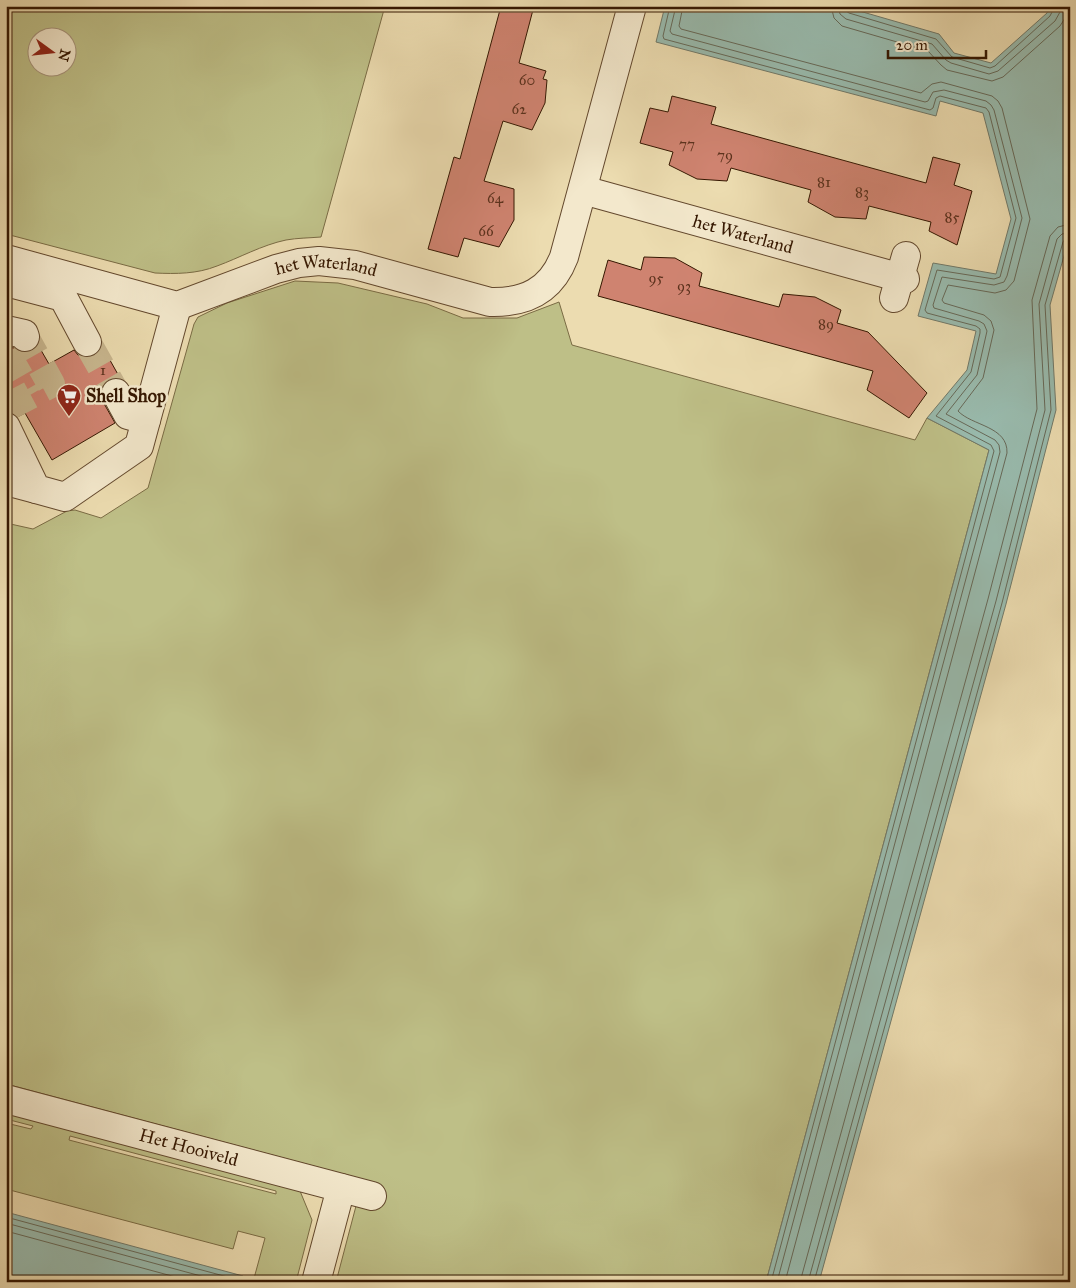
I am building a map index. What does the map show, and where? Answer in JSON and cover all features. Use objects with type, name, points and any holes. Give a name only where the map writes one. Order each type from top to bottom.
[{"type":"street","name":"het Waterland","points":[[177,306],[276,269],[318,261],[356,265],[490,302],[503,302],[528,297],[546,286],[560,267],[632,6]]},
{"type":"street","name":"het Waterland","points":[[582,190],[901,278]]},
{"type":"street","points":[[6,259],[177,306],[139,446],[65,497],[6,481]]},
{"type":"street","points":[[6,282],[63,297],[86,342]]},
{"type":"street","points":[[116,393],[128,416],[146,420]]},
{"type":"street","points":[[6,427],[36,489]]},
{"type":"street","name":"Het Hooiveld","points":[[6,1099],[372,1196]]},
{"type":"street","points":[[316,1282],[341,1188]]},
{"type":"green space","points":[[6,6],[385,6],[321,237],[277,242],[209,269],[186,273],[155,273],[6,234]]},
{"type":"green space","points":[[295,281],[338,283],[427,304],[463,318],[517,318],[559,302],[572,345],[915,440],[927,418],[989,450],[766,1282],[336,1282],[356,1206],[370,1208],[377,1183],[6,1084],[6,523],[33,529],[67,511],[75,510],[101,518],[148,488],[194,324],[198,317],[227,303]]},
{"type":"green space","points":[[6,1113],[300,1191],[312,1220],[296,1282],[253,1282],[265,1238],[238,1231],[233,1249],[6,1189],[6,1123],[31,1129],[33,1126],[6,1119]],"holes":[[[70,1136],[276,1191],[276,1194],[69,1140]]]},
{"type":"water","points":[[665,6],[842,6],[939,34],[954,53],[991,63],[1047,13],[1051,6],[1070,6],[1070,235],[1050,305],[1056,410],[1006,604],[819,1282],[766,1282],[989,450],[927,418],[967,370],[976,331],[918,316],[933,263],[996,274],[1011,219],[983,113],[940,101],[936,116],[656,42]]},
{"type":"water","points":[[6,1212],[243,1276],[241,1282],[6,1282]]},
{"type":"building","points":[[501,6],[534,6],[519,63],[546,71],[543,79],[547,80],[545,103],[532,130],[503,121],[484,181],[514,189],[514,220],[499,247],[464,238],[458,257],[428,249],[454,157],[460,159]]},
{"type":"building","points":[[672,96],[716,107],[711,124],[926,183],[933,157],[960,164],[954,185],[972,191],[957,245],[929,231],[931,222],[869,206],[866,219],[835,217],[808,202],[811,190],[731,168],[727,181],[697,179],[669,165],[673,152],[640,143],[650,108],[668,112]]},
{"type":"building","points":[[644,257],[675,258],[702,273],[699,286],[779,307],[783,294],[815,297],[841,310],[837,323],[868,332],[927,393],[909,418],[867,390],[873,371],[598,296],[608,260],[641,270]]},
{"type":"building","points":[[38,345],[49,364],[74,350],[78,355],[86,358],[94,356],[100,351],[102,346],[120,378],[116,377],[108,380],[102,385],[100,392],[102,400],[115,423],[52,460],[25,413],[17,417],[6,412],[6,348],[29,352]]},
{"type":"tunnel","points":[[6,408],[51,384],[25,337]]},
{"type":"tunnel","points":[[87,342],[116,393]]},
{"type":"tunnel","points":[[6,353],[30,395]]},
{"type":"place","name":"Shell Shop","points":[[69,417]]}]
